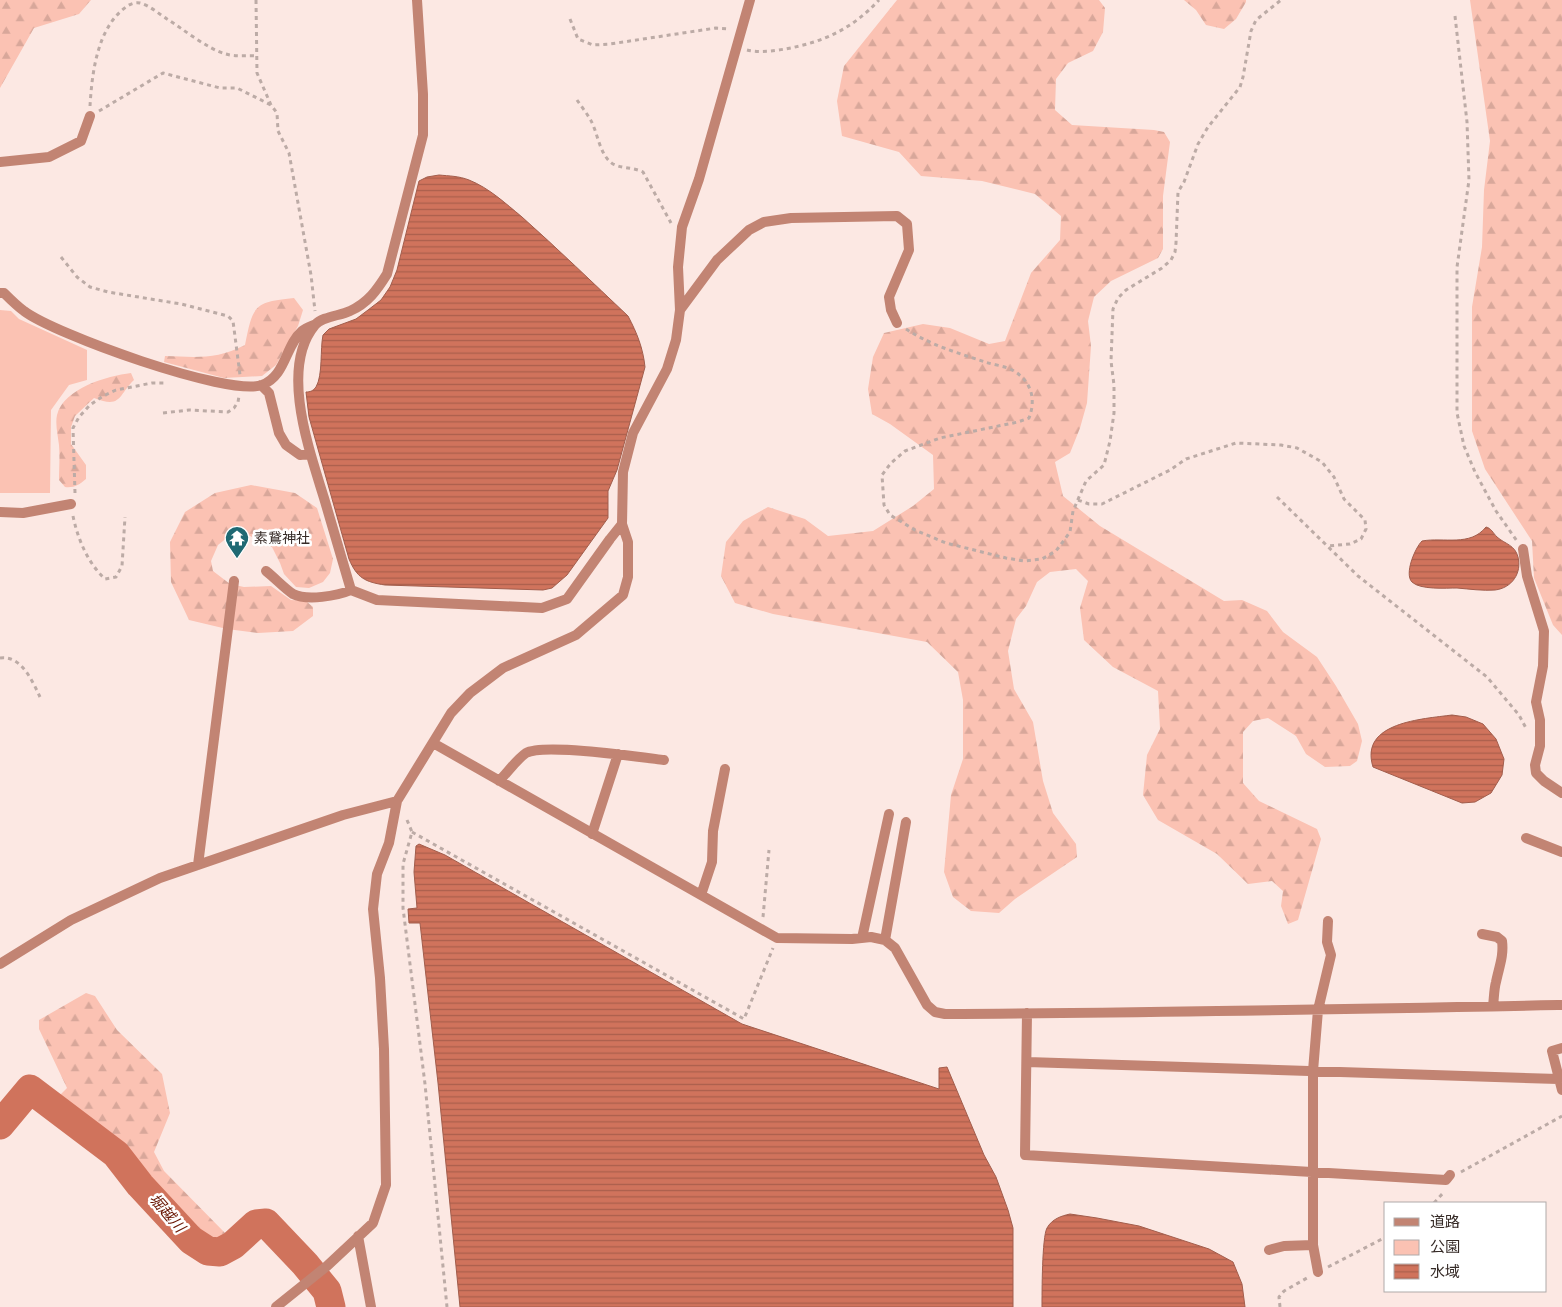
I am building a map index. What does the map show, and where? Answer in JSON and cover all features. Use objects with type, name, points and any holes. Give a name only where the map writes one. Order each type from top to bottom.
[{"type":"street","points":[[0,293],[4,293],[24,312],[91,343],[219,384],[262,385],[279,370],[295,340],[303,330],[349,312],[366,302],[378,289],[387,274],[423,135],[423,94],[417,0]]},
{"type":"street","points":[[276,1307],[327,1266],[373,1222],[386,1185],[384,1049],[380,978],[373,909],[377,874],[388,843],[397,801],[451,714],[470,693],[503,668],[576,635],[624,595],[628,577],[628,542],[622,524],[623,472],[633,433],[666,369],[676,340],[680,310],[678,267],[682,227],[699,179],[750,0]]},
{"type":"street","points":[[0,162],[49,157],[81,141],[90,116]]},
{"type":"street","points":[[680,310],[717,260],[749,230],[764,222],[791,218],[897,216],[906,224],[909,250],[889,297],[891,310],[897,323]]},
{"type":"street","points":[[316,324],[308,336],[300,361],[300,410],[310,454],[351,590]]},
{"type":"street","points":[[262,385],[269,393],[279,433],[286,445],[300,455],[310,454]]},
{"type":"street","points":[[0,512],[23,513],[71,504]]},
{"type":"street","points":[[266,571],[294,594],[308,597],[332,596],[351,590],[377,600],[542,608],[567,599],[622,524]]},
{"type":"street","points":[[1523,549],[1527,576],[1544,631],[1543,666],[1536,702],[1540,720],[1536,773],[1562,794]]},
{"type":"street","points":[[198,865],[234,581]]},
{"type":"street","points":[[433,743],[777,938],[871,937],[885,940],[895,948],[927,1005],[935,1012],[945,1014],[1027,1014],[1562,1004]]},
{"type":"street","points":[[499,781],[527,753],[544,749],[618,754],[664,760]]},
{"type":"street","points":[[592,834],[618,754]]},
{"type":"street","points":[[701,895],[712,862],[713,831],[725,769]]},
{"type":"street","points":[[0,964],[71,920],[160,878],[344,815],[397,801]]},
{"type":"street","points":[[862,938],[889,814]]},
{"type":"street","points":[[885,940],[906,822]]},
{"type":"street","points":[[1526,838],[1562,852]]},
{"type":"street","points":[[1318,1272],[1313,1245],[1313,1071],[1318,1010],[1331,955],[1327,942],[1328,921]]},
{"type":"street","points":[[1482,934],[1497,937],[1502,941],[1503,949],[1493,1006]]},
{"type":"street","points":[[1027,1014],[1025,1155],[1446,1180],[1453,1176]]},
{"type":"street","points":[[1562,1048],[1552,1051],[1562,1090]]},
{"type":"street","points":[[1027,1062],[1558,1079]]},
{"type":"street","points":[[358,1236],[371,1307]]},
{"type":"street","points":[[1270,1250],[1284,1246],[1313,1245]]},
{"type":"path","points":[[256,0],[257,73],[271,105],[277,113],[278,131],[289,153],[311,275],[316,324]]},
{"type":"path","points":[[737,48],[751,51],[775,51],[811,44],[835,34],[857,21],[879,0]]},
{"type":"path","points":[[897,323],[922,339],[1014,371],[1026,382],[1032,393],[1033,408],[1029,418],[1018,422],[940,438],[905,451],[891,463],[882,475],[884,505],[890,515],[915,530],[946,543],[977,552],[1024,561],[1042,559],[1056,551],[1070,532],[1073,511],[1086,481],[1104,464],[1110,440],[1114,414],[1114,385],[1111,361],[1113,309],[1118,298],[1126,290],[1162,268],[1171,260],[1175,252],[1176,243],[1178,192],[1184,182],[1198,144],[1240,87],[1251,31],[1256,20],[1281,0]]},
{"type":"path","points":[[90,116],[92,84],[101,42],[110,24],[121,11],[132,3],[140,3],[152,9],[208,45],[226,54],[257,56]]},
{"type":"path","points":[[1455,16],[1467,122],[1468,180],[1457,267],[1457,414],[1464,446],[1475,472],[1496,511],[1523,549]]},
{"type":"path","points":[[570,19],[578,39],[593,45],[716,28],[728,28],[741,32]]},
{"type":"path","points":[[90,116],[163,73],[220,88],[237,88],[271,105]]},
{"type":"path","points":[[577,100],[591,120],[606,158],[621,167],[636,168],[643,172],[671,223],[682,227]]},
{"type":"path","points":[[61,257],[77,277],[90,287],[108,292],[181,304],[228,316],[233,321],[239,358],[240,385],[238,402],[234,408],[228,412],[189,410],[163,413]]},
{"type":"path","points":[[126,517],[122,566],[116,577],[105,579],[94,568],[83,547],[76,528],[71,504],[76,491],[74,428],[79,417],[96,400],[116,390],[152,383],[171,383]]},
{"type":"path","points":[[1078,500],[1089,504],[1102,504],[1170,470],[1186,458],[1236,443],[1281,445],[1297,448],[1322,462],[1334,477],[1344,499],[1365,520],[1366,529],[1361,538],[1350,544],[1328,546]]},
{"type":"path","points":[[1277,497],[1358,576],[1487,678],[1519,714],[1527,730],[1527,737]]},
{"type":"path","points":[[0,658],[11,658],[19,663],[35,685],[40,696]]},
{"type":"path","points":[[397,801],[412,832],[744,1019],[777,938]]},
{"type":"path","points":[[412,832],[403,864],[403,908],[425,1084],[448,1307]]},
{"type":"path","points":[[762,930],[769,850]]},
{"type":"path","points":[[1453,1176],[1562,1116]]},
{"type":"path","points":[[1435,1202],[1447,1188]]},
{"type":"path","points":[[1280,1307],[1280,1296],[1284,1291],[1384,1238]]},
{"type":"green space","points":[[0,0],[91,0],[79,14],[34,28],[0,88]]},
{"type":"green space","points":[[897,0],[1099,0],[1105,8],[1103,32],[1093,51],[1068,63],[1056,79],[1055,110],[1072,125],[1154,130],[1164,132],[1170,142],[1163,196],[1163,249],[1158,258],[1111,281],[1094,297],[1088,321],[1091,346],[1087,403],[1070,453],[1055,462],[1063,496],[1100,526],[1224,601],[1242,600],[1267,611],[1283,632],[1317,657],[1358,724],[1362,741],[1357,761],[1350,766],[1325,767],[1306,754],[1296,736],[1268,718],[1253,721],[1243,732],[1243,783],[1259,801],[1317,829],[1321,839],[1298,920],[1288,924],[1281,906],[1283,891],[1272,881],[1248,884],[1217,854],[1158,820],[1143,795],[1147,755],[1160,729],[1158,691],[1113,667],[1084,640],[1080,608],[1088,581],[1076,569],[1050,572],[1037,582],[1026,606],[1016,619],[1008,651],[1014,689],[1033,722],[1043,781],[1053,813],[1076,844],[1077,857],[1015,899],[999,913],[971,911],[953,897],[944,872],[951,795],[963,759],[963,700],[958,672],[927,642],[773,614],[735,603],[721,576],[726,542],[743,521],[768,507],[805,519],[828,536],[873,531],[913,506],[934,489],[933,455],[890,424],[872,414],[868,389],[873,357],[884,333],[923,324],[950,328],[989,344],[1005,341],[1031,273],[1060,240],[1061,216],[1035,194],[982,181],[921,176],[899,152],[842,136],[837,101],[844,66]]},
{"type":"green space","points":[[1184,0],[1246,0],[1246,2],[1236,19],[1224,29],[1206,25],[1196,10]]},
{"type":"green space","points":[[1470,0],[1562,0],[1562,635],[1553,625],[1534,578],[1532,541],[1485,469],[1472,431],[1472,307],[1482,247],[1484,190],[1490,141]]},
{"type":"green space","points":[[294,298],[303,310],[298,326],[276,365],[262,376],[224,378],[164,362],[165,356],[205,357],[234,350],[245,345],[250,322],[257,308],[270,302]]},
{"type":"green space","points":[[0,310],[11,311],[19,319],[87,350],[87,380],[69,385],[51,410],[50,493],[0,493]]},
{"type":"green space","points":[[131,373],[134,380],[119,399],[110,402],[94,398],[75,416],[71,427],[71,444],[86,465],[86,479],[76,486],[65,487],[59,480],[59,449],[56,422],[61,406],[68,397],[88,385],[99,380]]},
{"type":"green space","points":[[251,485],[295,493],[317,508],[333,559],[330,573],[323,582],[309,588],[296,587],[284,574],[272,547],[246,534],[228,537],[218,545],[211,561],[213,571],[230,584],[244,587],[271,586],[291,600],[306,601],[313,607],[313,616],[293,631],[258,633],[227,629],[189,620],[171,582],[170,542],[185,512],[215,493]]},
{"type":"green space","points":[[86,993],[95,996],[117,1030],[162,1074],[170,1113],[154,1152],[164,1171],[227,1235],[224,1242],[209,1245],[195,1236],[119,1151],[56,1099],[67,1088],[39,1029],[39,1020]]},
{"type":"water","points":[[439,175],[454,176],[476,183],[497,196],[522,217],[628,316],[641,347],[645,367],[617,470],[608,491],[608,518],[567,575],[552,588],[543,590],[385,585],[362,578],[355,571],[349,559],[309,417],[306,392],[314,389],[318,382],[323,335],[329,329],[356,319],[381,300],[390,287],[397,270],[419,181],[427,177]]},
{"type":"water","points":[[1486,527],[1517,553],[1519,563],[1517,574],[1511,583],[1501,589],[1476,590],[1433,588],[1416,585],[1412,582],[1409,573],[1410,567],[1416,549],[1422,541],[1465,539],[1480,533]]},
{"type":"water","points":[[1452,715],[1466,717],[1483,724],[1496,739],[1504,759],[1502,775],[1491,793],[1475,802],[1462,803],[1373,767],[1371,752],[1375,740],[1384,732],[1411,721]]},
{"type":"water","points":[[419,844],[445,855],[742,1024],[939,1089],[939,1068],[947,1067],[984,1155],[996,1177],[1013,1228],[1013,1307],[460,1307],[420,923],[409,923],[408,909],[417,908],[414,872],[416,846]]},
{"type":"water","points":[[1070,1214],[1139,1226],[1209,1249],[1233,1262],[1242,1284],[1245,1307],[1042,1307],[1045,1233],[1054,1220]]},
{"type":"waterway","name":"堀越川","points":[[0,1125],[30,1089],[116,1154],[140,1185],[191,1240],[208,1251],[220,1252],[233,1245],[256,1224],[266,1223],[305,1264],[327,1291],[331,1307]]},
{"type":"place","name":"素鵞神社","points":[[237,559]]}]
